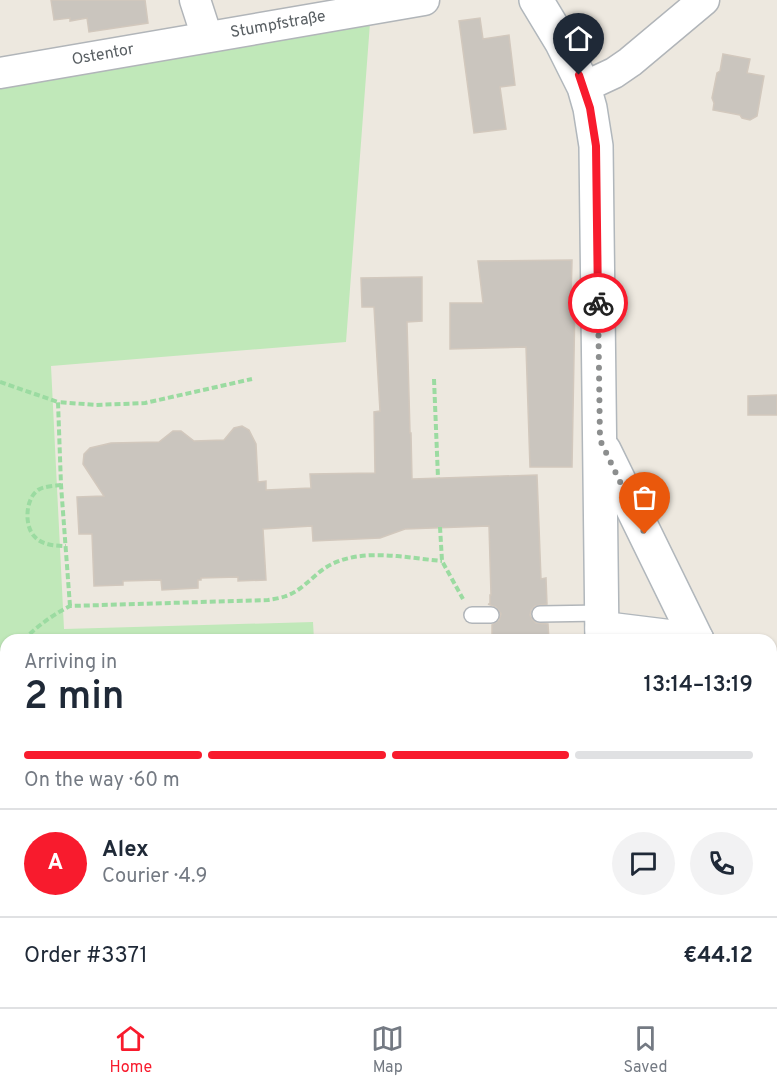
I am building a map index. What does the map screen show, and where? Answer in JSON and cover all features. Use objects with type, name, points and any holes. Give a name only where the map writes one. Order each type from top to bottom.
[{"type":"main road","points":[[536,0],[562,43],[584,87],[596,146],[602,628],[648,634]]},
{"type":"main road","points":[[600,440],[613,471],[694,634]]},
{"type":"street","name":"Stumpfstraße","points":[[195,0],[207,37],[424,0]]},
{"type":"street","points":[[584,87],[614,73],[630,62],[704,0]]},
{"type":"street","name":"Ostentor","points":[[0,73],[207,37]]},
{"type":"lane","points":[[540,614],[602,628]]},
{"type":"lane","points":[[472,615],[491,615]]},
{"type":"path","points":[[0,382],[58,402],[96,405],[145,403],[252,379]]},
{"type":"path","points":[[434,379],[438,478]]},
{"type":"path","points":[[58,402],[61,485],[70,606]]},
{"type":"path","points":[[61,485],[38,490],[33,495],[28,510],[28,523],[31,531],[40,541],[66,546]]},
{"type":"path","points":[[440,527],[442,561],[472,615]]},
{"type":"path","points":[[29,634],[54,614],[70,606],[268,600],[287,596],[331,564],[350,557],[380,555],[442,561]]},
{"type":"green space","points":[[370,23],[346,342],[51,366],[64,629],[313,622],[314,634],[0,634],[0,84]]},
{"type":"building","points":[[51,0],[145,0],[148,23],[89,32],[87,18],[70,21],[70,18],[54,20]]},
{"type":"building","points":[[480,18],[483,39],[509,35],[515,85],[500,87],[506,129],[474,133],[459,21]]},
{"type":"building","points":[[723,54],[750,59],[747,73],[764,76],[757,116],[750,120],[740,115],[713,110],[712,98]]},
{"type":"building","points":[[572,260],[571,301],[575,301],[572,467],[530,467],[526,347],[450,349],[450,303],[483,303],[478,261]]},
{"type":"building","points":[[422,277],[422,321],[407,322],[412,479],[537,475],[541,579],[546,578],[547,604],[535,606],[530,615],[536,623],[548,624],[549,634],[492,634],[492,625],[499,620],[501,614],[496,607],[488,604],[490,604],[491,595],[489,526],[405,529],[380,538],[313,541],[312,526],[263,529],[266,580],[238,581],[238,577],[201,578],[198,580],[198,588],[162,590],[161,580],[123,581],[123,585],[94,586],[92,534],[79,534],[77,497],[104,496],[83,464],[84,454],[90,448],[111,443],[159,442],[173,431],[181,431],[194,441],[224,440],[234,428],[242,426],[249,430],[256,444],[258,482],[266,481],[266,490],[311,488],[310,474],[375,473],[374,412],[380,411],[374,307],[362,307],[361,278]]},
{"type":"building","points":[[777,395],[777,415],[748,415],[748,396]]},
{"type":"way so far","points":[[598,303],[600,440],[645,534]]},
{"type":"route","points":[[579,75],[590,108],[596,146],[598,303]]}]
